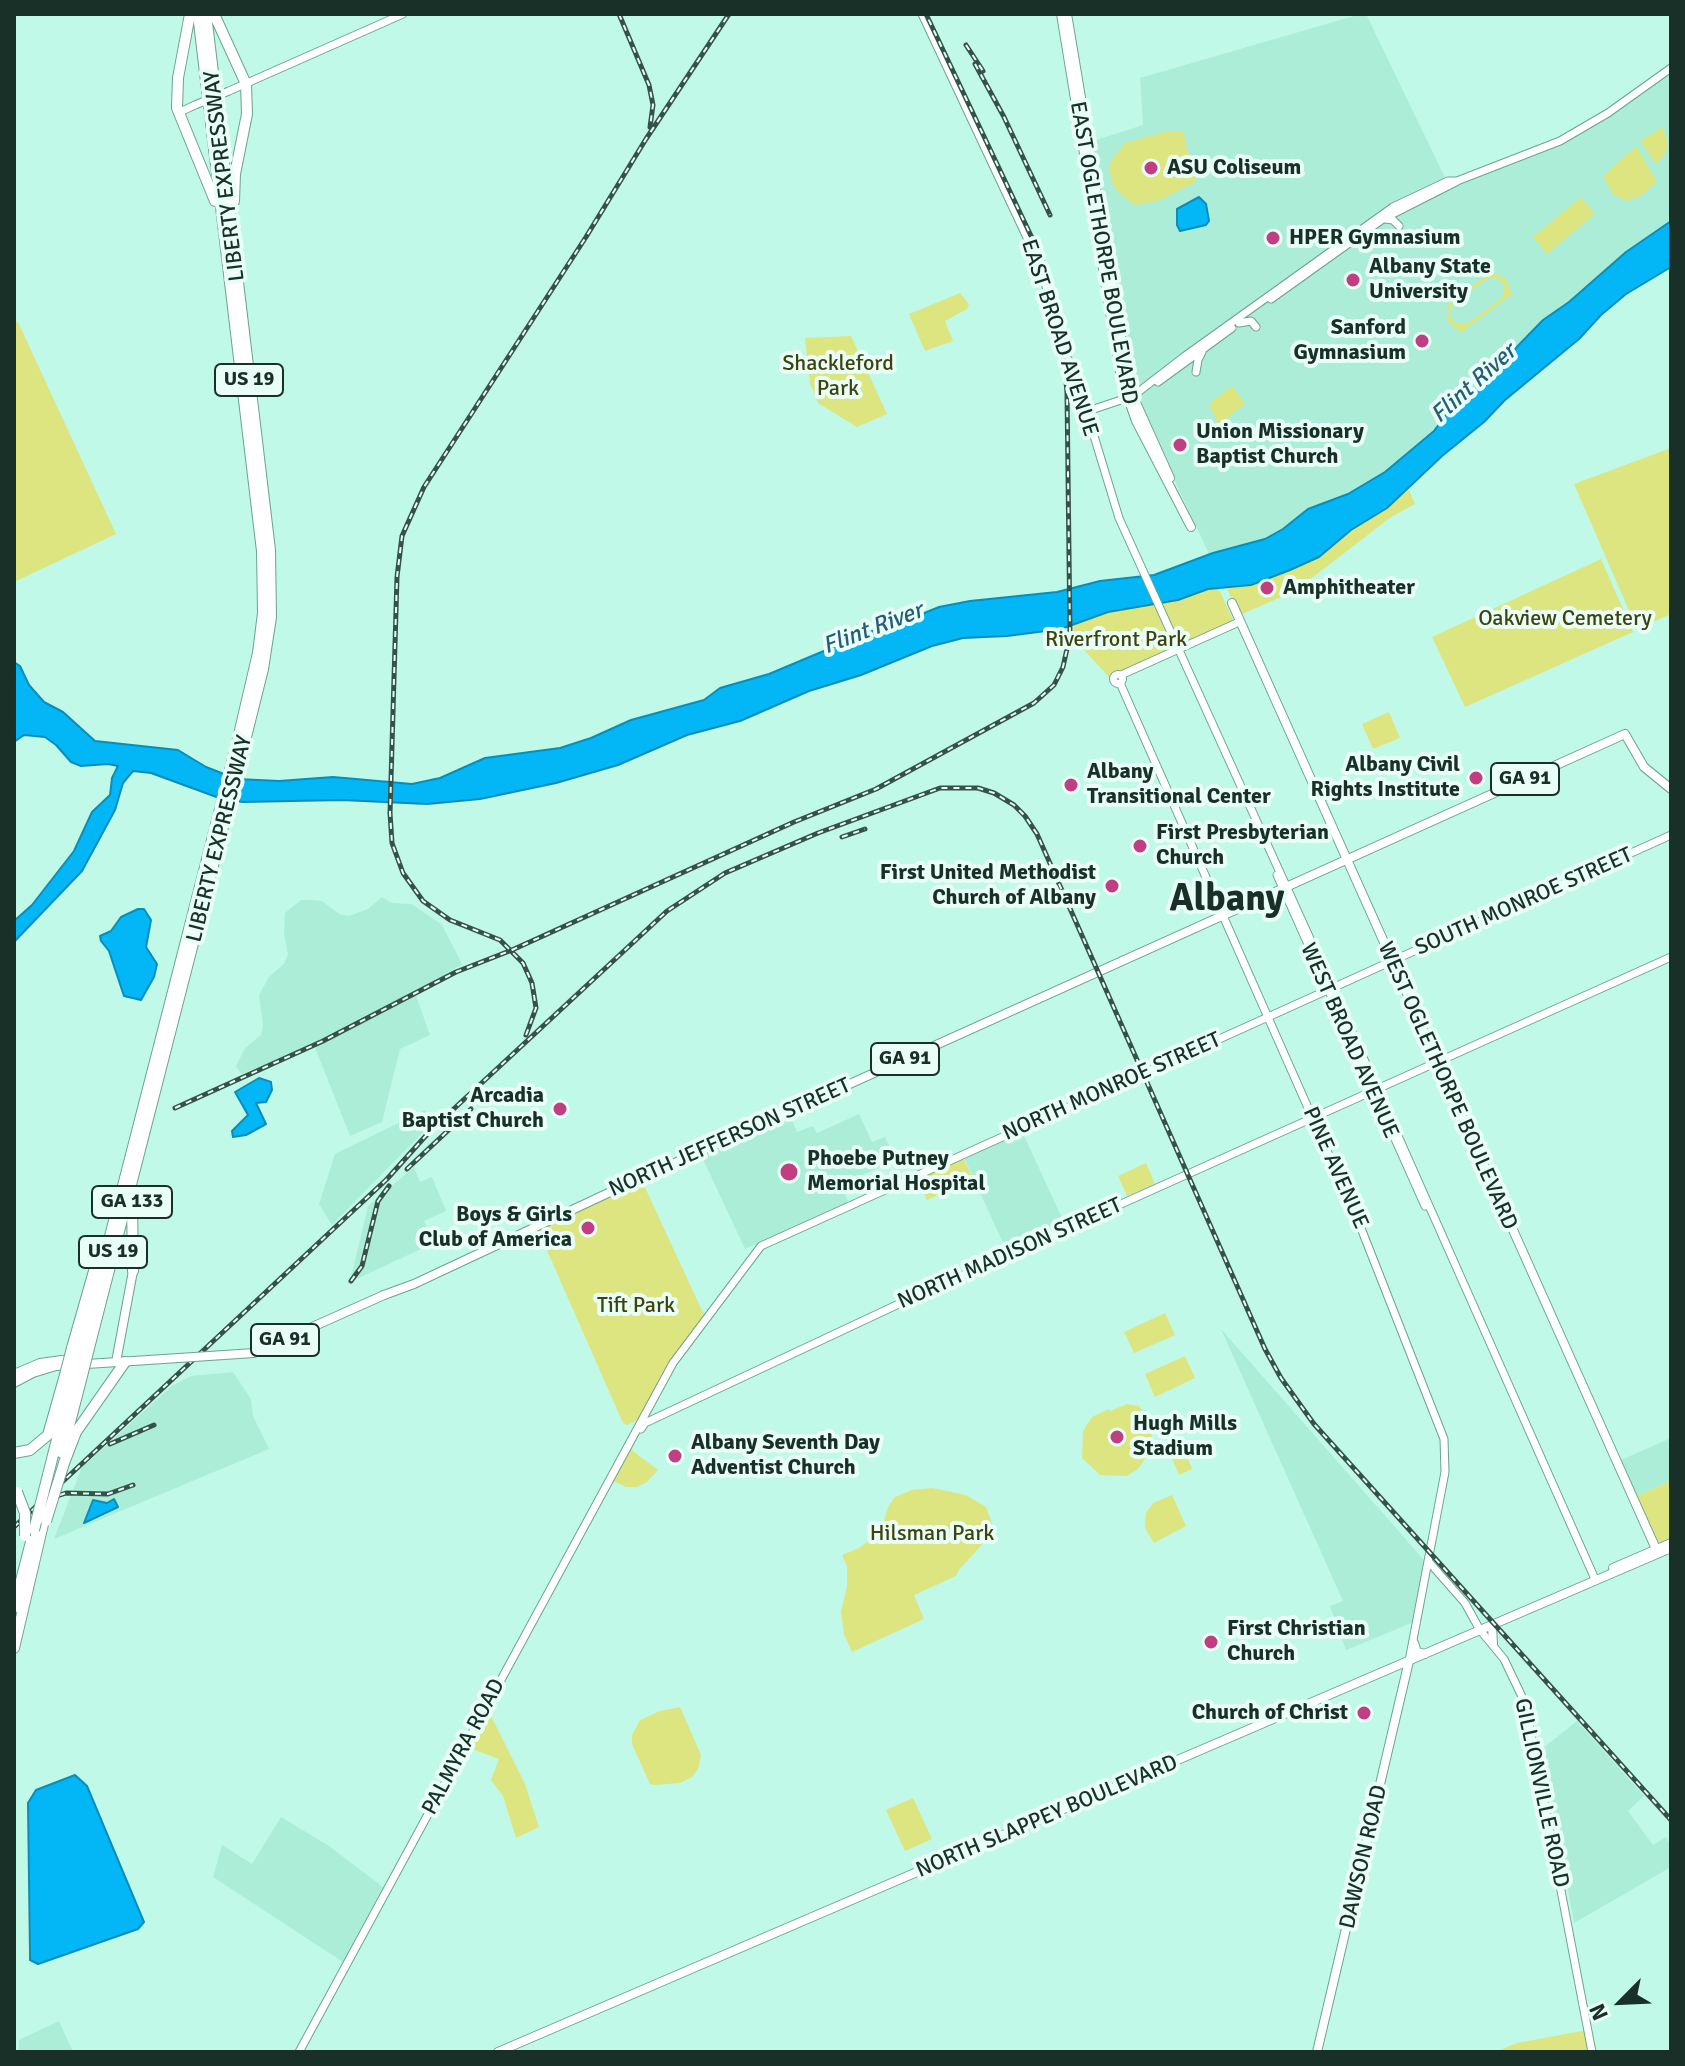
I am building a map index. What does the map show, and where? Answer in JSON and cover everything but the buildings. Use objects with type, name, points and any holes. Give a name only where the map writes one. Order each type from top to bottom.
[{"type":"highway","points":[[190,14],[178,78],[178,113],[212,189],[232,297]]},
{"type":"highway","name":"LIBERTY EXPRESSWAY","points":[[198,14],[264,587],[259,648],[240,744]]},
{"type":"highway","name":"LIBERTY EXPRESSWAY","points":[[14,1648],[48,1475],[73,1376],[138,1156],[180,976],[268,640],[272,583],[206,14]]},
{"type":"highway","points":[[214,14],[246,84],[247,114],[234,183],[236,271]]},
{"type":"highway","name":"LIBERTY EXPRESSWAY","points":[[81,1349],[135,1140],[150,1105],[180,976]]},
{"type":"highway","name":"GA 133","points":[[133,1271],[132,1196],[147,1135],[150,1105]]},
{"type":"highway","points":[[133,1246],[140,1253],[146,1253]]},
{"type":"highway","points":[[14,1453],[30,1450],[48,1435],[81,1349]]},
{"type":"highway","points":[[14,1591],[76,1432],[123,1360]]},
{"type":"highway","name":"LIBERTY EXPRESSWAY","points":[[62,1463],[73,1376]]},
{"type":"highway","points":[[15,1489],[25,1513],[38,1527]]},
{"type":"highway","name":"LIBERTY EXPRESSWAY","points":[[14,1608],[38,1527]]},
{"type":"main road","points":[[178,113],[403,14]]},
{"type":"main road","name":"EAST BROAD AVENUE","points":[[922,14],[1038,261],[1059,346],[1073,367],[1110,495],[1127,535]]},
{"type":"main road","name":"EAST OGLETHORPE BOULEVARD","points":[[1061,14],[1121,374],[1130,398],[1149,448],[1192,526],[1130,398],[1067,14]]},
{"type":"main road","points":[[1330,254],[1408,204],[1457,181],[1560,141],[1608,113],[1671,68]]},
{"type":"main road","points":[[1130,398],[1398,204],[1445,182],[1457,181]]},
{"type":"main road","points":[[1383,219],[1401,222],[1408,204]]},
{"type":"main road","points":[[1085,412],[1139,395],[1312,267]]},
{"type":"main road","points":[[1239,323],[1251,321],[1256,327]]},
{"type":"main road","points":[[1196,372],[1205,348]]},
{"type":"main road","points":[[1129,381],[1136,386],[1144,386]]},
{"type":"main road","points":[[1149,448],[1154,450],[1169,476]]},
{"type":"main road","name":"WEST BROAD AVENUE","points":[[1127,535],[1595,1579]]},
{"type":"main road","points":[[1177,648],[1239,622],[1230,604]]},
{"type":"main road","name":"WEST OGLETHORPE BOULEVARD","points":[[1239,622],[1437,1061],[1652,1555]]},
{"type":"main road","name":"PINE AVENUE","points":[[1177,648],[1119,680],[1124,695],[1357,1218],[1444,1439],[1445,1472],[1409,1661]]},
{"type":"main road","name":"GA 91","points":[[1284,887],[1625,734],[1641,764],[1671,789]]},
{"type":"main road","name":"SOUTH MONROE STREET","points":[[1329,988],[1671,835]]},
{"type":"main road","name":"NORTH JEFFERSON STREET","points":[[14,1374],[48,1361],[254,1353],[414,1284],[1284,887]]},
{"type":"main road","name":"NORTH MADISON STREET","points":[[645,1423],[903,1302],[1671,957]]},
{"type":"main road","name":"NORTH MONROE STREET","points":[[761,1246],[1329,988]]},
{"type":"main road","name":"PALMYRA ROAD","points":[[299,2052],[677,1355],[761,1246]]},
{"type":"main road","name":"GA 133","points":[[123,1360],[120,1341],[133,1271]]},
{"type":"main road","points":[[120,1341],[123,1360]]},
{"type":"main road","name":"NORTH JEFFERSON STREET","points":[[14,1383],[56,1366],[123,1360]]},
{"type":"main road","name":"PALMYRA ROAD","points":[[629,1442],[645,1423]]},
{"type":"main road","points":[[1652,1555],[1669,1547]]},
{"type":"main road","name":"NORTH SLAPPEY BOULEVARD","points":[[498,2052],[1652,1555]]},
{"type":"main road","name":"GILLIONVILLE ROAD","points":[[1429,1562],[1465,1603],[1480,1630],[1512,1672],[1530,1721],[1592,2052]]},
{"type":"main road","points":[[1492,1625],[1493,1644]]},
{"type":"main road","points":[[1414,1643],[1417,1652],[1426,1654]]},
{"type":"main road","name":"DAWSON ROAD","points":[[1317,2052],[1409,1661]]},
{"type":"shaded area","name":"Albany State University","points":[[1366,14],[1450,188],[1569,141],[1671,73],[1671,221],[1626,252],[1569,302],[1543,320],[1471,394],[1447,413],[1434,431],[1377,479],[1308,509],[1265,539],[1209,554],[1133,392],[1090,142],[1143,125],[1140,78]]},
{"type":"shaded area","points":[[382,897],[392,903],[412,904],[442,925],[462,964],[415,993],[430,1035],[400,1049],[382,1122],[350,1136],[314,1045],[241,1074],[236,1066],[245,1048],[261,1035],[263,1025],[259,995],[269,977],[284,964],[288,954],[284,933],[285,913],[301,900],[312,900],[322,901],[339,914],[349,916],[368,909]]},
{"type":"shaded area","points":[[425,1110],[431,1124],[332,1225],[319,1204],[335,1154]]},
{"type":"shaded area","name":"Phoebe Putney Memorial Hospital","points":[[859,1114],[872,1142],[885,1137],[895,1160],[841,1185],[849,1204],[745,1249],[702,1157],[790,1116],[797,1132],[813,1126],[817,1133]]},
{"type":"shaded area","points":[[1021,1129],[1067,1229],[1008,1254],[963,1155]]},
{"type":"shaded area","points":[[414,1167],[420,1182],[432,1177],[446,1211],[424,1221],[434,1243],[350,1282],[368,1206]]},
{"type":"shaded area","points":[[1221,1329],[1424,1560],[1414,1622],[1346,1650],[1330,1606],[1343,1601]]},
{"type":"shaded area","points":[[233,1372],[251,1399],[253,1416],[269,1449],[54,1539],[82,1467],[172,1386],[191,1376]]},
{"type":"shaded area","points":[[1671,1438],[1671,1481],[1637,1496],[1621,1460]]},
{"type":"shaded area","points":[[1577,1721],[1644,1796],[1628,1811],[1653,1845],[1666,1837],[1671,1846],[1671,1867],[1574,1923],[1542,1749]]},
{"type":"shaded area","points":[[281,1817],[329,1846],[383,1887],[343,1962],[213,1877],[222,1845],[252,1864]]},
{"type":"shaded area","points":[[59,2021],[73,2052],[19,2052],[19,2040]]},
{"type":"green space","points":[[1663,127],[1668,144],[1665,154],[1656,164],[1640,141]]},
{"type":"green space","name":"ASU Coliseum","points":[[1165,132],[1184,132],[1196,182],[1160,200],[1138,205],[1130,202],[1114,187],[1110,162],[1125,143]]},
{"type":"green space","points":[[1635,147],[1657,181],[1642,195],[1627,201],[1613,194],[1603,176]]},
{"type":"green space","points":[[1581,197],[1595,214],[1547,254],[1533,237]]},
{"type":"green space","points":[[1495,273],[1506,279],[1512,294],[1461,333],[1447,320],[1447,306],[1485,276]],"holes":[[[1495,277],[1505,286],[1502,298],[1467,324],[1455,323],[1449,314],[1453,304],[1487,279]]]},
{"type":"green space","points":[[960,293],[969,304],[967,309],[945,321],[953,341],[925,351],[909,314]]},
{"type":"green space","points":[[18,322],[116,534],[14,582],[14,323]]},
{"type":"green space","name":"Shackleford Park","points":[[851,336],[887,414],[857,427],[818,403],[810,383],[805,338]]},
{"type":"green space","points":[[1232,386],[1245,403],[1219,426],[1209,404]]},
{"type":"green space","points":[[1671,448],[1671,614],[1637,629],[1574,484]]},
{"type":"green space","points":[[1409,490],[1415,504],[1391,517],[1295,591],[1240,615],[1227,589],[1251,585],[1319,557],[1351,530],[1379,514]]},
{"type":"green space","name":"Oakview Cemetery","points":[[1601,559],[1633,632],[1465,707],[1432,637]]},
{"type":"green space","name":"Riverfront Park","points":[[1208,589],[1219,589],[1233,620],[1109,677],[1073,638],[1074,623],[1108,612],[1178,600]]},
{"type":"green space","points":[[1389,712],[1400,738],[1373,749],[1362,724]]},
{"type":"green space","points":[[962,1156],[974,1180],[927,1200],[916,1176]]},
{"type":"green space","points":[[1146,1163],[1155,1184],[1127,1196],[1118,1176]]},
{"type":"green space","name":"Tift Park","points":[[642,1181],[705,1317],[653,1400],[636,1421],[627,1425],[623,1423],[538,1230]]},
{"type":"green space","points":[[1165,1313],[1175,1335],[1134,1353],[1124,1332]]},
{"type":"green space","points":[[1185,1356],[1195,1378],[1155,1397],[1145,1374]]},
{"type":"green space","name":"Hugh Mills Stadium","points":[[1127,1404],[1139,1406],[1148,1419],[1152,1427],[1151,1449],[1139,1468],[1127,1476],[1100,1475],[1082,1458],[1083,1431],[1092,1417]]},
{"type":"green space","points":[[629,1443],[633,1451],[658,1470],[647,1482],[637,1487],[626,1487],[609,1479]]},
{"type":"green space","points":[[1185,1452],[1192,1469],[1179,1475],[1172,1458]]},
{"type":"green space","points":[[1671,1481],[1671,1538],[1662,1543],[1658,1542],[1637,1496]]},
{"type":"green space","name":"Hilsman Park","points":[[932,1488],[966,1495],[986,1507],[992,1523],[987,1539],[956,1576],[914,1595],[924,1619],[852,1652],[844,1634],[841,1612],[847,1586],[847,1566],[842,1555],[859,1548],[880,1532],[895,1497],[912,1490]]},
{"type":"green space","points":[[1172,1495],[1186,1526],[1154,1543],[1145,1528],[1146,1513],[1153,1503]]},
{"type":"green space","points":[[486,1706],[525,1784],[539,1827],[516,1838],[503,1796],[491,1780],[499,1759],[464,1746]]},
{"type":"green space","points":[[680,1707],[701,1755],[698,1769],[692,1777],[680,1783],[650,1784],[632,1744],[632,1735],[640,1720]]},
{"type":"green space","points":[[913,1798],[932,1839],[905,1851],[886,1810]]},
{"type":"green space","points":[[1587,2030],[1592,2052],[1495,2052],[1517,2043]]},
{"type":"water","points":[[1199,197],[1206,204],[1209,221],[1206,225],[1180,231],[1177,209]]},
{"type":"water","points":[[1671,221],[1671,267],[1626,294],[1601,315],[1579,339],[1505,400],[1387,508],[1351,530],[1319,557],[1290,570],[1251,585],[1208,589],[1178,600],[1108,612],[1061,629],[963,638],[932,646],[861,675],[809,691],[740,721],[687,735],[618,765],[556,783],[480,799],[427,804],[342,800],[243,802],[222,799],[151,773],[133,771],[123,783],[115,810],[82,871],[14,942],[14,921],[32,905],[74,851],[92,812],[110,795],[112,778],[118,766],[81,766],[71,762],[45,737],[24,735],[14,742],[14,662],[44,702],[63,712],[95,741],[178,750],[206,767],[237,779],[279,781],[333,777],[412,784],[440,778],[485,758],[560,748],[631,720],[704,700],[720,688],[769,674],[869,632],[939,607],[1057,592],[1100,581],[1154,575],[1213,553],[1265,539],[1308,509],[1348,494],[1385,472],[1434,431],[1447,413],[1471,394],[1543,320],[1569,302],[1626,252]]},
{"type":"water","points":[[144,909],[151,920],[146,947],[157,964],[154,977],[141,1000],[124,996],[109,951],[100,936],[111,931],[121,917]]},
{"type":"water","points":[[259,1078],[271,1082],[272,1090],[266,1102],[256,1103],[266,1124],[246,1135],[233,1137],[232,1131],[248,1115],[235,1092]]},
{"type":"water","points":[[114,1499],[118,1507],[84,1523],[93,1500],[107,1503]]},
{"type":"water","points":[[75,1775],[87,1786],[144,1922],[138,1929],[38,1964],[30,1960],[28,1803],[36,1790]]},
{"type":"railway","points":[[619,14],[649,85],[653,105],[650,127]]},
{"type":"railway","points":[[526,1035],[536,1008],[532,983],[523,963],[500,940],[450,920],[423,901],[403,873],[392,843],[390,813],[397,577],[402,536],[424,487],[729,14]]},
{"type":"railway","points":[[175,1108],[323,1041],[456,972],[512,950],[794,822],[876,789],[1034,703],[1054,685],[1063,667],[1070,635],[1067,392],[1061,328],[1041,257],[926,14]]},
{"type":"railway","points":[[966,45],[983,71]]},
{"type":"railway","points":[[975,64],[1050,215]]},
{"type":"railway","points":[[14,1527],[387,1179],[431,1130],[667,911],[725,873],[818,833],[940,788],[978,788],[1014,805],[1037,834],[1265,1349],[1281,1378],[1314,1424],[1671,1820]]},
{"type":"railway","points":[[842,837],[865,829]]},
{"type":"railway","points":[[407,1169],[471,1109]]},
{"type":"railway","points":[[351,1281],[362,1266],[378,1201],[389,1186]]},
{"type":"railway","points":[[110,1444],[154,1425]]},
{"type":"railway","points":[[48,1499],[66,1493],[108,1494],[133,1485]]},
{"type":"place","name":"ASU Coliseum","points":[[1151,168]]},
{"type":"place","name":"HPER Gymnasium","points":[[1273,238]]},
{"type":"place","name":"Albany State University","points":[[1353,280]]},
{"type":"place","name":"Sanford Gymnasium","points":[[1422,341]]},
{"type":"place","name":"Union Missionary Baptist Church","points":[[1180,445]]},
{"type":"place","name":"Amphitheater","points":[[1267,588]]},
{"type":"place","name":"Albany Civil Rights Institute","points":[[1476,778]]},
{"type":"place","name":"Albany Transitional Center","points":[[1071,785]]},
{"type":"place","name":"First Presbyterian Church","points":[[1140,846]]},
{"type":"place","name":"First United Methodist Church of Albany","points":[[1112,886]]},
{"type":"place","name":"Arcadia Baptist Church","points":[[560,1109]]},
{"type":"place","name":"Phoebe Putney Memorial Hospital","points":[[789,1172]]},
{"type":"place","name":"Boys & Girls Club of America","points":[[588,1228]]},
{"type":"place","name":"Hugh Mills Stadium","points":[[1117,1437]]},
{"type":"place","name":"Albany Seventh Day Adventist Church","points":[[675,1456]]},
{"type":"place","name":"First Christian Church","points":[[1211,1642]]},
{"type":"place","name":"Church of Christ","points":[[1364,1713]]},
{"type":"district","name":"Albany","points":[[1227,900]]},
{"type":"water label","name":"Flint River","points":[[1474,384]]},
{"type":"water label","name":"Flint River","points":[[873,629]]}]
